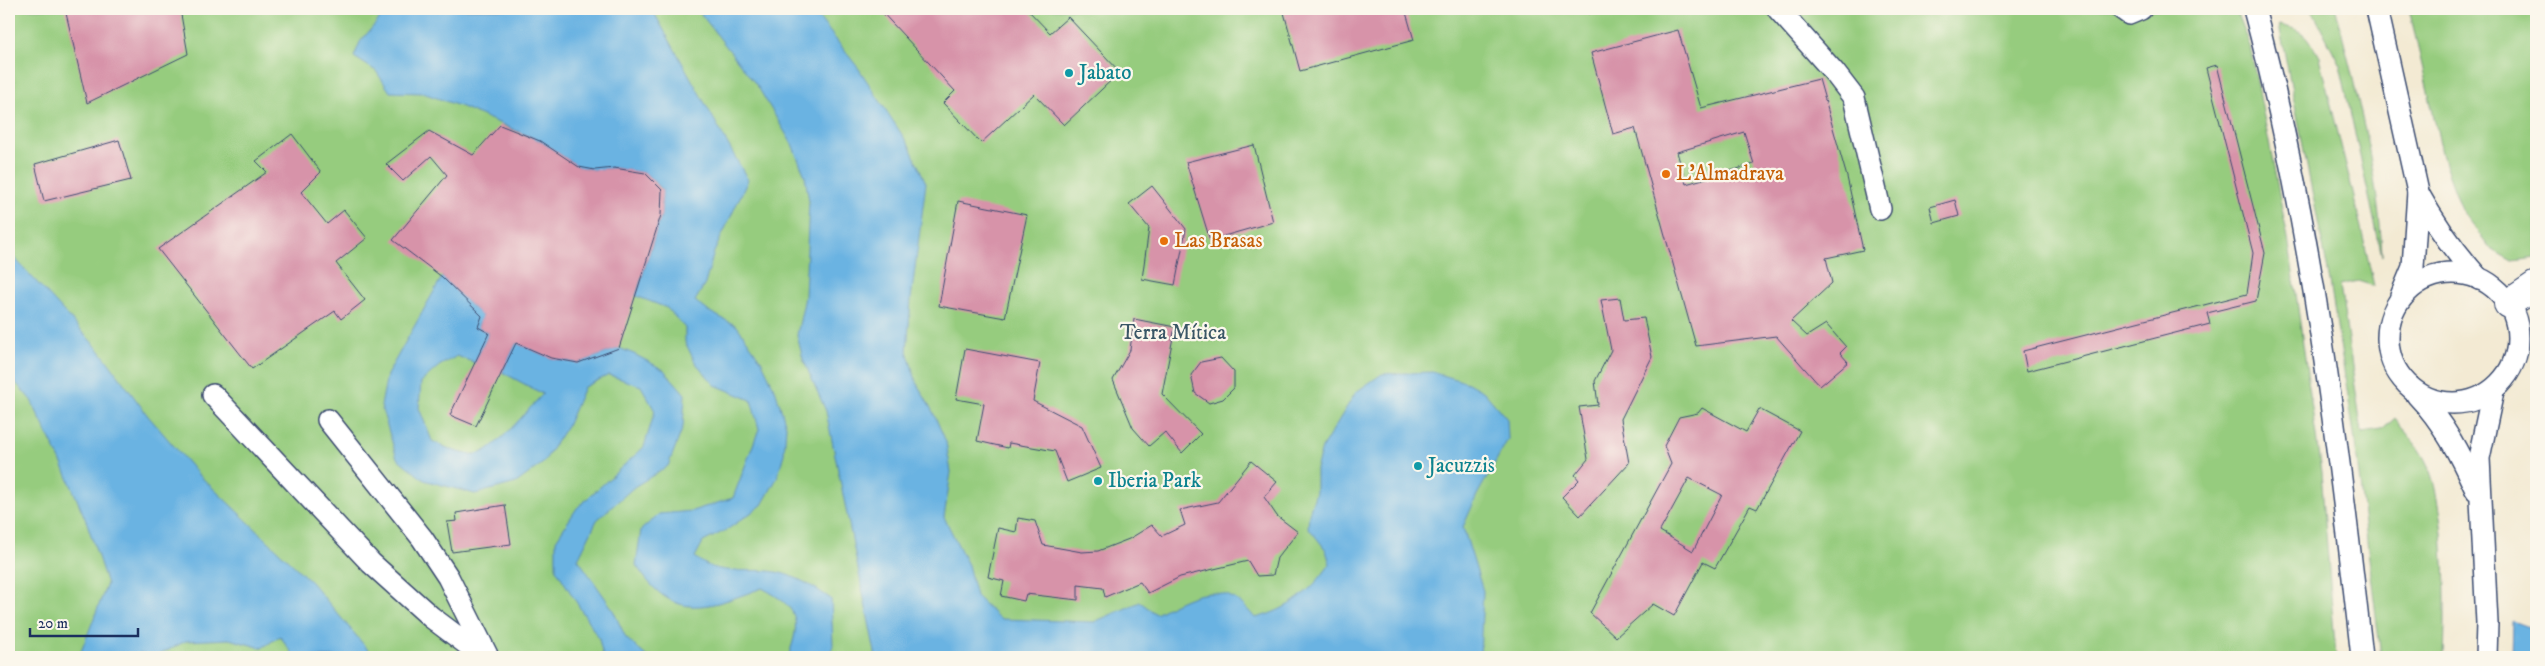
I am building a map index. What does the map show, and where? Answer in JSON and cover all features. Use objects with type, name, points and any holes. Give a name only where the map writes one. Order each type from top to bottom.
[{"type":"street","points":[[2508,304],[2536,285]]},
{"type":"lane","points":[[1778,9],[1834,72],[1854,98],[1880,208]]},
{"type":"lane","points":[[2122,9],[2129,14],[2141,9]]},
{"type":"lane","points":[[2254,9],[2308,254],[2343,485],[2362,657]]},
{"type":"lane","points":[[2377,9],[2418,192],[2435,223],[2457,254],[2479,279]]},
{"type":"lane","points":[[2418,192],[2413,267],[2389,324],[2388,348],[2395,370],[2440,420],[2458,450],[2480,499]]},
{"type":"lane","points":[[2398,303],[2414,286],[2428,278],[2445,273],[2466,274],[2486,281],[2503,295],[2514,314],[2519,335],[2517,356],[2508,376],[2493,391],[2474,401],[2453,404],[2430,400],[2410,388]]},
{"type":"lane","points":[[2486,657],[2487,623],[2479,458],[2493,391]]},
{"type":"lane","points":[[213,395],[371,563],[430,617],[484,657]]},
{"type":"lane","points":[[328,420],[422,538],[448,577],[488,657]]},
{"type":"green space","name":"Terra Mítica","points":[[9,9],[2235,9],[2250,46],[2289,244],[2321,472],[2336,657],[9,657]]},
{"type":"green space","points":[[2287,9],[2336,9],[2371,162],[2380,225],[2382,256],[2340,65],[2312,10]]},
{"type":"green space","points":[[2409,9],[2536,9],[2536,258],[2512,261],[2491,249],[2463,213],[2445,165]]},
{"type":"green space","points":[[2279,25],[2294,29],[2304,35],[2319,57],[2374,286],[2358,281],[2340,285],[2362,433],[2382,430],[2395,418],[2421,453],[2428,466],[2434,485],[2439,508],[2444,560],[2444,657],[2381,657],[2354,434],[2330,282]]},
{"type":"water","points":[[384,9],[652,9],[748,180],[714,252],[705,284],[695,301],[708,311],[737,326],[762,362],[776,392],[786,426],[784,454],[777,478],[762,505],[728,529],[703,542],[695,557],[713,568],[723,570],[765,571],[791,576],[805,582],[831,599],[833,646],[828,657],[788,657],[795,633],[794,615],[783,601],[762,588],[724,601],[692,606],[678,603],[664,596],[650,584],[636,565],[641,530],[659,514],[692,511],[733,498],[759,429],[751,400],[715,385],[695,362],[685,342],[685,328],[667,308],[636,296],[661,215],[662,189],[645,173],[614,168],[595,170],[579,167],[540,141],[462,107],[423,93],[390,92],[376,71],[354,57],[360,42],[382,16]]},
{"type":"water","points":[[697,9],[812,9],[859,69],[910,147],[926,183],[911,299],[907,351],[917,384],[933,412],[946,442],[951,472],[944,517],[968,565],[976,596],[1000,619],[1094,622],[1140,602],[1156,614],[1186,599],[1207,593],[1228,596],[1240,603],[1255,618],[1267,615],[1288,605],[1307,591],[1330,564],[1326,550],[1308,527],[1309,514],[1316,492],[1316,469],[1322,448],[1356,392],[1382,374],[1433,372],[1468,383],[1484,392],[1507,419],[1508,439],[1477,495],[1463,527],[1483,591],[1480,657],[876,657],[826,411],[803,359],[797,335],[805,297],[809,201],[805,176],[792,144],[758,87]]},
{"type":"water","points":[[9,252],[100,351],[148,416],[198,474],[311,582],[374,657],[295,657],[280,636],[262,648],[229,639],[186,641],[154,657],[140,653],[135,657],[79,657],[107,584],[87,523],[63,466],[31,400],[9,375]]},
{"type":"water","points":[[442,277],[482,316],[478,327],[489,333],[475,363],[457,356],[439,366],[421,382],[419,408],[432,441],[465,454],[477,454],[493,446],[502,438],[543,394],[502,372],[516,343],[551,358],[578,363],[619,348],[664,370],[685,394],[683,427],[668,466],[634,487],[597,520],[578,559],[612,608],[626,638],[647,657],[603,657],[599,639],[556,569],[556,540],[577,508],[644,447],[655,411],[641,386],[609,375],[584,387],[568,424],[543,463],[516,483],[475,494],[424,480],[397,458],[381,406],[387,375]]},
{"type":"water","points":[[2513,621],[2532,628],[2536,636],[2536,652],[2532,657],[2512,657]]},
{"type":"building","points":[[65,9],[180,9],[188,54],[87,103]]},
{"type":"building","points":[[879,9],[1027,9],[1050,33],[1068,17],[1120,72],[1064,125],[1034,94],[981,143],[943,103],[955,91]]},
{"type":"building","points":[[1283,9],[1405,9],[1414,40],[1300,71]]},
{"type":"building","points":[[1586,9],[1604,9],[1588,14]]},
{"type":"building","points":[[1678,30],[1701,108],[1819,79],[1847,177],[1863,250],[1826,258],[1832,283],[1791,321],[1807,336],[1826,324],[1846,347],[1840,353],[1848,362],[1820,386],[1776,336],[1696,346],[1635,128],[1613,134],[1591,53]],"holes":[[[1744,132],[1754,164],[1686,184],[1677,152]]]},
{"type":"building","points":[[2217,65],[2265,253],[2256,301],[2207,313],[2210,324],[2027,371],[2023,351],[2247,294],[2253,253],[2206,68]]},
{"type":"building","points":[[500,125],[540,141],[579,167],[595,170],[614,168],[645,173],[662,190],[661,215],[619,348],[578,363],[551,358],[516,343],[476,426],[450,415],[489,333],[478,327],[482,316],[442,277],[393,240],[447,175],[431,156],[403,181],[386,164],[429,131],[473,155]]},
{"type":"building","points":[[292,134],[321,172],[301,192],[327,224],[344,210],[367,238],[336,263],[365,300],[341,319],[335,311],[252,369],[158,249],[267,172],[256,161]]},
{"type":"building","points":[[119,140],[131,180],[44,201],[35,164]]},
{"type":"building","points":[[1254,145],[1273,222],[1210,240],[1186,162]]},
{"type":"building","points":[[1152,186],[1186,229],[1175,285],[1142,279],[1149,228],[1129,204]]},
{"type":"building","points":[[1955,200],[1959,216],[1934,223],[1930,207]]},
{"type":"building","points":[[958,201],[1027,215],[1005,318],[939,306]]},
{"type":"building","points":[[1620,298],[1624,320],[1644,318],[1652,357],[1621,419],[1629,463],[1580,516],[1562,497],[1579,480],[1575,475],[1588,459],[1579,407],[1598,405],[1595,381],[1611,350],[1601,300]]},
{"type":"building","points":[[1134,319],[1175,327],[1162,394],[1201,434],[1182,453],[1165,432],[1149,446],[1133,428],[1113,380],[1130,350]]},
{"type":"building","points":[[965,349],[1040,363],[1033,401],[1082,426],[1101,468],[1067,482],[1055,451],[1009,443],[1008,448],[977,441],[984,404],[956,399]]},
{"type":"building","points":[[1221,358],[1234,372],[1234,388],[1223,399],[1209,403],[1195,393],[1191,375],[1201,362]]},
{"type":"building","points":[[1702,408],[1746,432],[1759,409],[1800,431],[1757,509],[1750,506],[1715,568],[1703,562],[1674,616],[1653,604],[1616,637],[1590,613],[1671,464],[1664,446],[1679,417],[1698,413]],"holes":[[[1689,478],[1722,495],[1693,551],[1660,531]]]},
{"type":"building","points":[[1251,461],[1277,482],[1264,497],[1277,516],[1298,532],[1277,558],[1273,575],[1257,576],[1248,561],[1180,577],[1148,593],[1140,582],[1105,597],[1103,588],[1078,585],[1078,600],[1026,594],[1024,601],[1001,596],[1004,581],[988,577],[998,528],[1016,532],[1018,518],[1035,521],[1043,545],[1082,552],[1098,551],[1129,539],[1152,525],[1162,536],[1185,525],[1180,510],[1218,502]]},
{"type":"building","points":[[505,505],[511,544],[452,552],[447,522],[457,521],[456,513]]},
{"type":"place","name":"Jabato","points":[[1069,73]]},
{"type":"place","name":"L'Almadrava","points":[[1666,174]]},
{"type":"place","name":"Las Brasas","points":[[1164,241]]},
{"type":"place","name":"Jacuzzis","points":[[1418,466]]},
{"type":"place","name":"Iberia Park","points":[[1098,481]]}]
